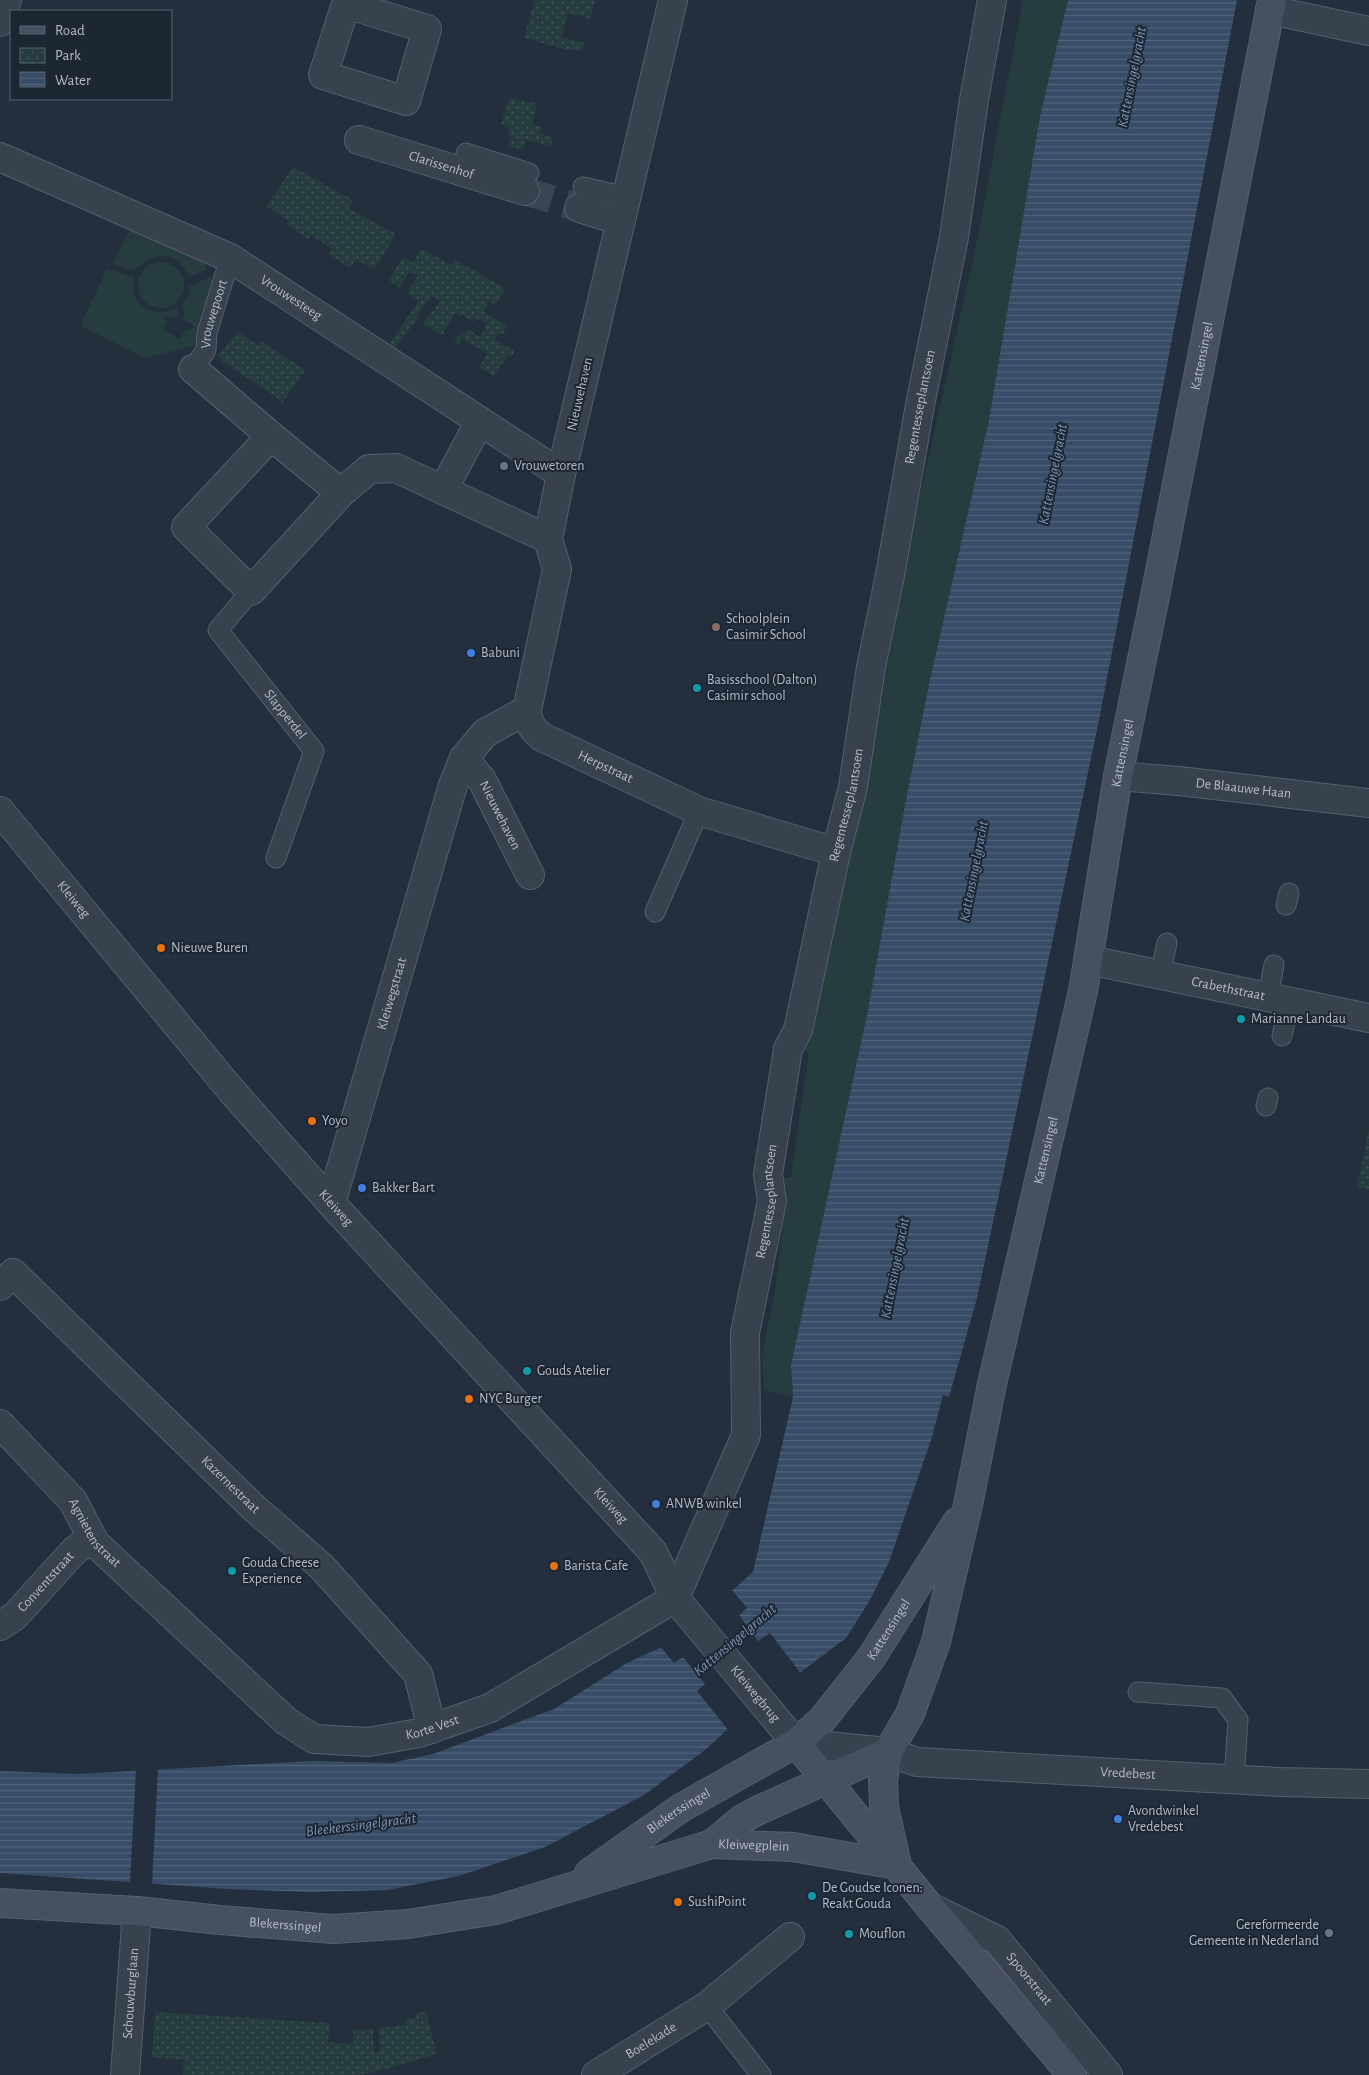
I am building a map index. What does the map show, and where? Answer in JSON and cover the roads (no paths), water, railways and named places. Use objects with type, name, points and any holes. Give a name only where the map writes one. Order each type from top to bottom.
[{"type":"main road","name":"Kattensingel","points":[[888,1752],[910,1714],[936,1642],[968,1504],[992,1384],[1089,960],[1118,776],[1271,5]]},
{"type":"main road","name":"Kattensingel","points":[[796,1743],[822,1720],[871,1658],[968,1504]]},
{"type":"main road","points":[[796,1743],[897,1865]]},
{"type":"main road","name":"Blekerssingel","points":[[568,1888],[681,1808],[796,1743]]},
{"type":"main road","points":[[888,1752],[883,1780],[884,1807],[897,1865]]},
{"type":"main road","name":"Kleiwegplein","points":[[712,1844],[742,1819],[888,1752]]},
{"type":"main road","name":"Blekerssingel","points":[[0,1903],[137,1911],[334,1929],[408,1924],[496,1910],[712,1844]]},
{"type":"main road","name":"Kleiwegplein","points":[[712,1844],[786,1846],[897,1865]]},
{"type":"main road","name":"Spoorstraat","points":[[897,1865],[930,1907],[1072,2075]]},
{"type":"street","points":[[0,22],[7,0]]},
{"type":"street","name":"Nieuwehaven","points":[[453,785],[464,758],[485,733],[527,710],[557,569],[548,539],[561,474],[673,0]]},
{"type":"street","name":"Regentesseplantsoen","points":[[675,1598],[746,1436],[745,1333],[772,1200],[768,1174],[788,1049],[798,1030],[836,852],[853,787],[871,667],[890,575],[925,378],[954,237],[974,100],[992,0]]},
{"type":"street","points":[[1271,5],[1369,31]]},
{"type":"street","name":"Clarissenhof","points":[[359,140],[527,182]]},
{"type":"street","name":"Vrouwesteeg","points":[[0,158],[230,258],[561,474]]},
{"type":"street","points":[[581,198],[624,209]]},
{"type":"street","points":[[193,369],[341,493]]},
{"type":"street","points":[[443,490],[480,421]]},
{"type":"street","points":[[250,591],[186,528],[271,436]]},
{"type":"street","name":"Slapperdel","points":[[250,591],[341,493],[369,469],[396,468],[548,539]]},
{"type":"street","name":"Herpstraat","points":[[527,710],[531,726],[542,737],[699,811],[836,852]]},
{"type":"street","name":"Nieuwehaven","points":[[464,758],[482,780],[530,874]]},
{"type":"street","name":"De Blaauwe Haan","points":[[1118,776],[1179,781],[1369,804]]},
{"type":"street","name":"Kleiwegstraat","points":[[331,1203],[453,785]]},
{"type":"street","name":"Kleiweg","points":[[1,814],[231,1090],[331,1203],[653,1552],[675,1598]]},
{"type":"street","name":"Crabethstraat","points":[[1089,960],[1369,1018]]},
{"type":"street","name":"Kazernestraat","points":[[0,1286],[13,1273],[254,1508],[321,1566],[418,1674],[432,1729]]},
{"type":"street","name":"Agnietenstraat","points":[[0,1424],[73,1501],[95,1543],[195,1636]]},
{"type":"street","name":"Conventstraat","points":[[5,1617],[74,1551],[82,1545],[95,1543]]},
{"type":"street","name":"Kleiwegbrug","points":[[675,1598],[796,1743]]},
{"type":"street","name":"Korte Vest","points":[[195,1636],[286,1721],[314,1739],[368,1742],[419,1733],[490,1708],[675,1598]]},
{"type":"street","points":[[796,1743],[888,1752]]},
{"type":"street","name":"Vredebest","points":[[888,1752],[917,1762],[1234,1779],[1369,1784]]},
{"type":"street","name":"Spoorstraat","points":[[930,1907],[997,1940],[1108,2075]]},
{"type":"street","name":"Schouwburglaan","points":[[125,2075],[137,1911]]},
{"type":"street","name":"Boelekade","points":[[596,2075],[707,2006],[790,1937]]},
{"type":"lane","points":[[466,153],[527,182]]},
{"type":"lane","name":"Vrouwepoort","points":[[193,369],[206,350],[207,333],[230,258]]},
{"type":"lane","name":"Slapperdel","points":[[250,591],[218,630],[314,751],[276,858]]},
{"type":"lane","points":[[655,912],[699,811]]},
{"type":"lane","points":[[1160,975],[1167,943]]},
{"type":"lane","points":[[1274,965],[1282,1036]]},
{"type":"lane","points":[[1138,1692],[1222,1698],[1238,1720],[1234,1779]]},
{"type":"lane","points":[[707,2006],[761,2075]]},
{"type":"water","points":[[1068,0],[1237,0],[1098,725],[977,1298],[949,1397],[943,1395],[932,1437],[889,1562],[870,1600],[846,1638],[777,1690],[760,1683],[733,1703],[731,1726],[705,1750],[644,1795],[545,1847],[459,1876],[387,1890],[309,1892],[228,1889],[0,1873],[0,1771],[78,1774],[312,1761],[391,1763],[433,1754],[554,1709],[627,1663],[677,1640],[753,1572],[793,1397],[791,1365],[867,1015],[929,684],[989,420],[1040,116]]},
{"type":"tunnel","points":[[525,191],[579,208]]},
{"type":"place","name":"Vrouwetoren","points":[[504,466]]},
{"type":"place","name":"Schoolplein Casimir School","points":[[716,627]]},
{"type":"place","name":"Babuni","points":[[471,653]]},
{"type":"place","name":"Basisschool (Dalton) Casimir school","points":[[697,688]]},
{"type":"place","name":"Nieuwe Buren","points":[[161,948]]},
{"type":"place","name":"Marianne Landau","points":[[1241,1019]]},
{"type":"place","name":"Yoyo","points":[[312,1121]]},
{"type":"place","name":"Bakker Bart","points":[[362,1188]]},
{"type":"place","name":"Gouds Atelier","points":[[527,1371]]},
{"type":"place","name":"NYC Burger","points":[[469,1399]]},
{"type":"place","name":"ANWB winkel","points":[[656,1504]]},
{"type":"place","name":"Barista Cafe","points":[[554,1566]]},
{"type":"place","name":"Gouda Cheese Experience","points":[[232,1571]]},
{"type":"place","name":"Avondwinkel Vredebest","points":[[1118,1819]]},
{"type":"place","name":"De Goudse Iconen: Reakt Gouda","points":[[812,1896]]},
{"type":"place","name":"SushiPoint","points":[[678,1902]]},
{"type":"place","name":"Gereformeerde Gemeente in Nederland","points":[[1329,1933]]},
{"type":"place","name":"Mouflon","points":[[849,1934]]},
{"type":"water label","name":"Kattensingelgracht","points":[[1132,77]]},
{"type":"water label","name":"Kattensingelgracht","points":[[1053,474]]},
{"type":"water label","name":"Kattensingelgracht","points":[[974,871]]},
{"type":"water label","name":"Kattensingelgracht","points":[[895,1268]]},
{"type":"water label","name":"Kattensingelgracht","points":[[735,1640]]},
{"type":"water label","name":"Bleekerssingelgracht","points":[[361,1825]]}]
